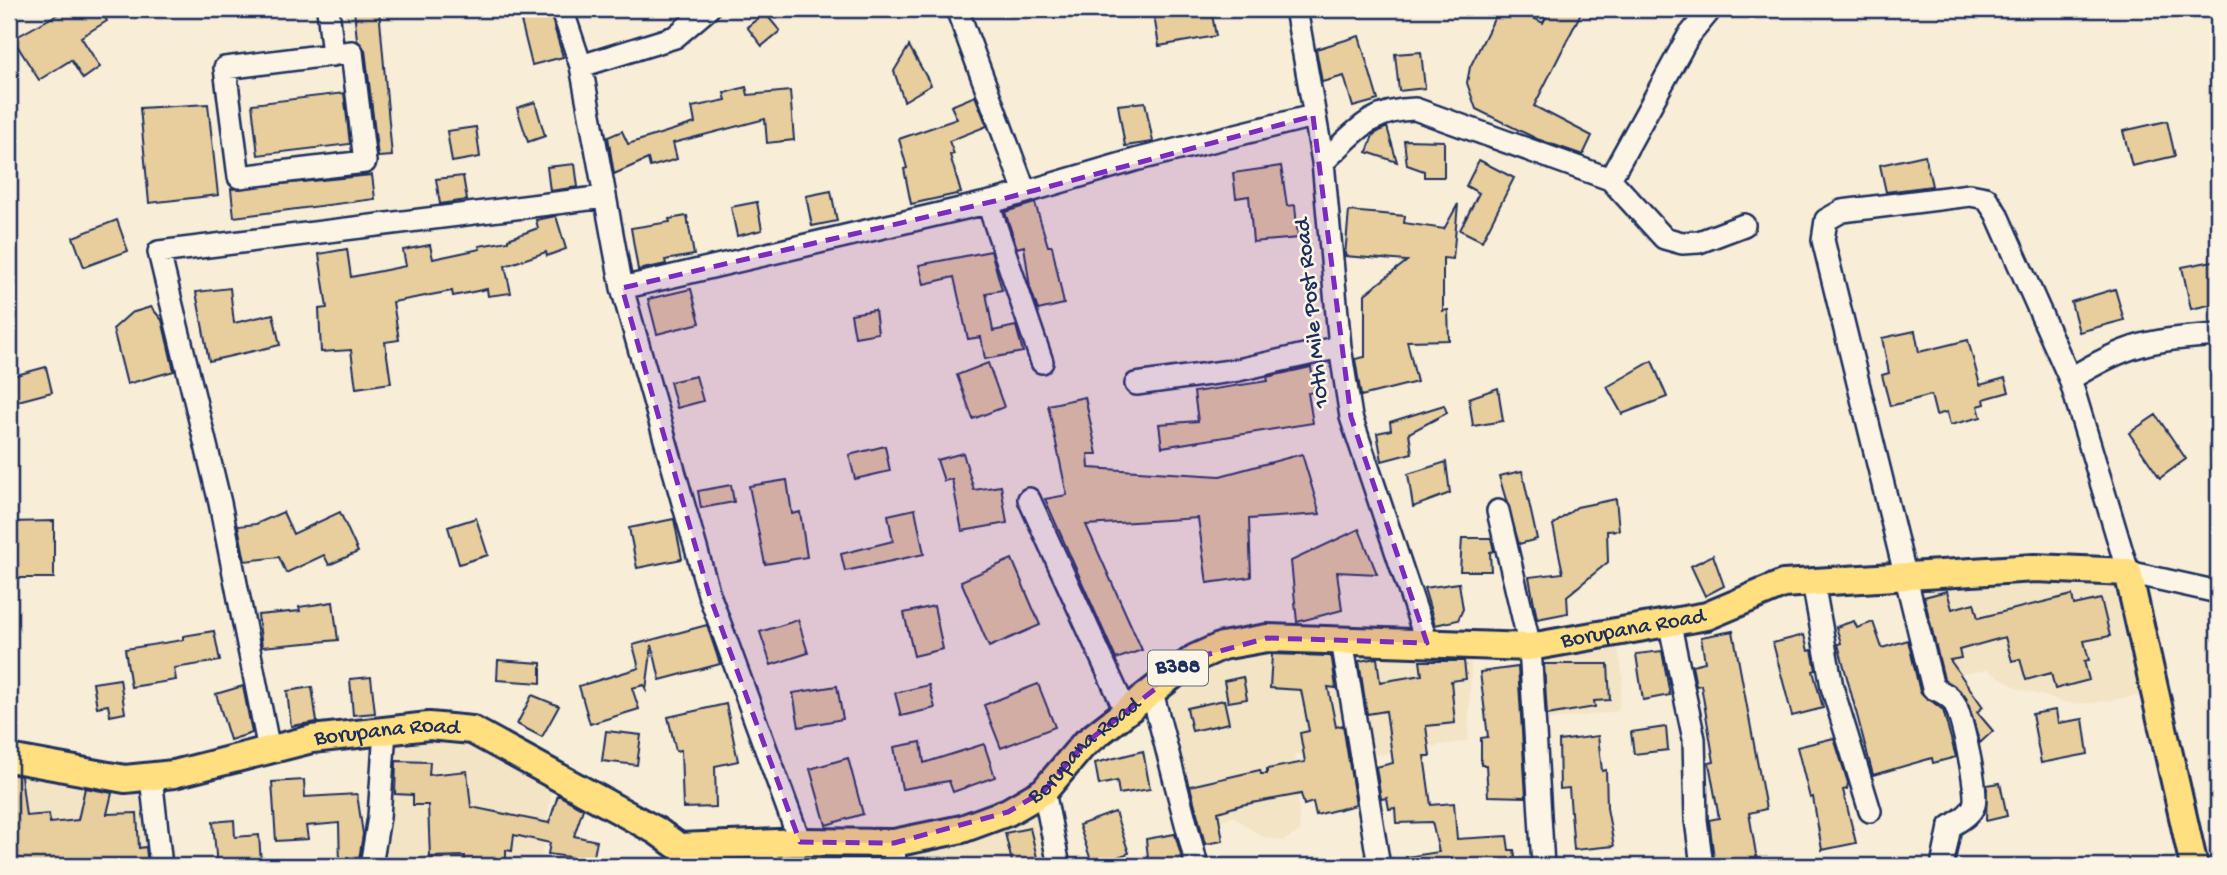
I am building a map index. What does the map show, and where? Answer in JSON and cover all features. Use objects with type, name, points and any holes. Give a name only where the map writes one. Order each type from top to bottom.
[{"type":"main road","name":"Borupana Road","points":[[9,758],[125,779],[174,774],[312,739],[429,726],[472,730],[657,831],[679,847],[767,855],[800,842],[895,855],[1008,812],[1044,791],[1083,745],[1178,669],[1222,646],[1267,638],[1530,647],[1707,616],[1783,584],[2035,568],[2128,572]]},
{"type":"main road","points":[[2128,572],[2194,866]]},
{"type":"street","points":[[328,9],[333,55]]},
{"type":"street","points":[[562,9],[580,66],[622,288],[709,594],[800,842]]},
{"type":"street","points":[[957,9],[1025,192]]},
{"type":"street","name":"10th Mile Post Road","points":[[1296,9],[1323,162],[1340,346],[1351,417],[1427,643]]},
{"type":"street","points":[[1610,179],[1688,37],[1711,9]]},
{"type":"street","points":[[580,66],[675,37],[703,10]]},
{"type":"street","points":[[352,52],[365,162],[239,177],[225,68],[333,55],[352,52]]},
{"type":"street","points":[[1323,162],[1370,120],[1390,109],[1415,108],[1610,179],[1664,238],[1682,243],[1699,242],[1744,225]]},
{"type":"street","points":[[622,288],[988,203],[1135,160],[1313,116]]},
{"type":"street","points":[[1942,866],[1950,827],[1972,810],[1976,801],[1955,705],[1945,694],[1933,688],[1823,240],[1826,220],[1842,211],[1970,195],[1986,198],[1996,213],[2070,379],[2128,572],[2218,592]]},
{"type":"street","points":[[269,750],[220,503],[159,252],[605,197]]},
{"type":"street","points":[[988,203],[1042,362]]},
{"type":"street","points":[[2070,379],[2110,354],[2136,344],[2218,335]]},
{"type":"street","points":[[1136,384],[1238,370],[1340,346]]},
{"type":"street","points":[[1029,499],[1126,712]]},
{"type":"street","points":[[1498,511],[1530,647],[1543,866]]},
{"type":"street","points":[[1813,582],[1832,687],[1870,811]]},
{"type":"street","points":[[1669,621],[1694,739],[1696,820],[1702,866]]},
{"type":"street","points":[[1342,640],[1380,866]]},
{"type":"street","points":[[1152,692],[1197,866]]},
{"type":"street","points":[[371,866],[379,817],[385,730]]},
{"type":"street","points":[[151,777],[161,866]]},
{"type":"street","points":[[1044,791],[1059,866]]},
{"type":"highlighted area","points":[[1313,116],[1351,417],[1427,643],[1267,638],[1195,658],[1083,745],[1044,791],[1008,812],[894,843],[800,842],[709,594],[622,288],[995,201]]},
{"type":"shaded area","points":[[2128,572],[2155,693],[2093,703],[2068,703],[2019,689],[1988,670],[1966,673],[1933,688],[1904,575]]},
{"type":"shaded area","points":[[1615,631],[1623,677],[1618,711],[1537,722],[1530,647]]},
{"type":"shaded area","points":[[1472,644],[1468,741],[1361,757],[1295,754],[1300,831],[1283,841],[1261,836],[1234,817],[1188,828],[1152,692],[1222,646]]},
{"type":"shaded area","points":[[429,726],[554,775],[540,866],[371,866],[385,730]]},
{"type":"shaded area","points":[[9,759],[144,777],[173,838],[174,866],[9,866]]},
{"type":"shaded area","points":[[1044,791],[1059,866],[767,866],[767,843],[867,845]]},
{"type":"building","points":[[67,9],[100,9],[107,21],[81,37],[100,67],[83,79],[71,60],[39,80],[13,39]]},
{"type":"building","points":[[354,9],[379,9],[392,156],[378,157],[365,50],[357,40]]},
{"type":"building","points":[[518,9],[549,9],[563,57],[532,65]]},
{"type":"building","points":[[1153,9],[1211,9],[1216,36],[1159,46]]},
{"type":"building","points":[[1499,9],[1516,9],[1543,23],[1550,9],[1583,9],[1534,106],[1592,136],[1583,155],[1537,139],[1476,109],[1467,83],[1470,67]]},
{"type":"building","points":[[765,13],[780,31],[762,46],[747,27]]},
{"type":"building","points":[[1359,36],[1378,100],[1353,107],[1344,76],[1322,82],[1316,49]]},
{"type":"building","points":[[909,46],[931,85],[904,101],[894,71]]},
{"type":"building","points":[[1421,52],[1425,88],[1399,91],[1395,54]]},
{"type":"building","points":[[746,87],[748,95],[790,91],[794,140],[767,143],[765,119],[673,143],[677,159],[650,167],[648,159],[614,174],[608,137],[622,131],[628,144],[695,123],[692,107],[726,100],[724,93]]},
{"type":"building","points":[[344,93],[350,144],[258,155],[252,104]]},
{"type":"building","points":[[975,96],[987,126],[949,141],[954,154],[950,155],[961,193],[911,204],[904,169],[907,168],[899,139],[957,119],[951,106]]},
{"type":"building","points":[[535,102],[545,136],[528,142],[517,108]]},
{"type":"building","points":[[1145,102],[1153,142],[1125,146],[1118,105]]},
{"type":"building","points":[[208,104],[218,195],[149,203],[140,108]]},
{"type":"building","points":[[2167,121],[2175,156],[2132,166],[2123,131]]},
{"type":"building","points":[[476,127],[480,157],[452,162],[447,131]]},
{"type":"building","points":[[1387,127],[1397,162],[1367,152],[1373,135]]},
{"type":"building","points":[[1404,140],[1444,141],[1444,177],[1424,177],[1424,171],[1407,165]]},
{"type":"building","points":[[1925,155],[1932,186],[1886,192],[1880,165]]},
{"type":"building","points":[[1479,160],[1514,178],[1482,241],[1460,230],[1479,193],[1466,186]]},
{"type":"building","points":[[575,164],[578,187],[550,191],[547,167]]},
{"type":"building","points":[[1281,166],[1287,206],[1295,205],[1298,238],[1253,242],[1249,196],[1236,198],[1233,173]]},
{"type":"building","points":[[372,175],[375,199],[234,217],[231,189]]},
{"type":"building","points":[[463,176],[467,200],[440,204],[436,179]]},
{"type":"building","points":[[831,191],[837,221],[812,226],[806,196]]},
{"type":"building","points":[[757,202],[762,230],[737,236],[731,207]]},
{"type":"building","points":[[1035,203],[1048,246],[1052,246],[1064,304],[1038,310],[1030,287],[1024,246],[1017,248],[1005,212]]},
{"type":"building","points":[[1458,204],[1453,259],[1443,258],[1443,311],[1448,310],[1449,340],[1407,341],[1417,382],[1361,396],[1355,359],[1365,357],[1365,294],[1407,261],[1345,256],[1349,211],[1405,216],[1404,223],[1444,229]]},
{"type":"building","points":[[556,216],[566,249],[547,256],[546,252],[505,266],[511,293],[488,296],[487,289],[453,296],[452,291],[393,302],[399,340],[385,342],[391,383],[356,388],[351,350],[321,352],[319,309],[327,308],[319,254],[347,249],[351,277],[406,266],[403,250],[430,245],[433,259],[480,249],[479,246],[508,241],[538,228],[536,220]]},
{"type":"building","points":[[687,216],[694,255],[665,260],[666,264],[638,270],[631,228],[670,222],[669,219]]},
{"type":"building","points":[[117,220],[128,251],[84,267],[73,237]]},
{"type":"building","points":[[991,251],[1002,290],[986,293],[993,331],[1016,326],[1023,352],[985,359],[981,337],[968,339],[954,277],[924,284],[919,265]]},
{"type":"building","points":[[2218,260],[2218,303],[2191,309],[2182,267]]},
{"type":"building","points":[[230,288],[234,323],[273,314],[280,345],[209,361],[196,292]]},
{"type":"building","points":[[691,289],[700,323],[657,334],[648,299]]},
{"type":"building","points":[[2115,289],[2124,320],[2079,332],[2071,302]]},
{"type":"building","points":[[151,307],[162,320],[174,371],[127,384],[113,329],[131,313]]},
{"type":"building","points":[[875,310],[878,333],[855,337],[851,314]]},
{"type":"building","points":[[1915,331],[1919,352],[1968,340],[1980,385],[2005,378],[2009,392],[1984,399],[1985,404],[1978,406],[1981,417],[1950,425],[1947,412],[1936,415],[1931,395],[1890,406],[1882,375],[1889,373],[1882,338]]},
{"type":"building","points":[[1652,361],[1667,397],[1622,414],[1607,387]]},
{"type":"building","points":[[988,363],[1004,407],[973,419],[957,375]]},
{"type":"building","points":[[46,367],[52,392],[14,402],[9,377]]},
{"type":"building","points":[[1311,367],[1315,392],[1308,393],[1313,423],[1162,447],[1159,424],[1198,421],[1194,392],[1268,381],[1267,377]]},
{"type":"building","points":[[696,376],[703,401],[677,408],[670,382]]},
{"type":"building","points":[[1498,388],[1503,421],[1473,426],[1469,398]]},
{"type":"building","points":[[1085,397],[1097,454],[1088,454],[1089,468],[1220,476],[1302,454],[1320,514],[1249,519],[1251,577],[1207,583],[1198,518],[1086,525],[1142,650],[1116,659],[1045,499],[1067,495],[1048,405]]},
{"type":"building","points":[[1444,405],[1447,413],[1409,433],[1412,453],[1382,461],[1377,433],[1391,430],[1390,422]]},
{"type":"building","points":[[2156,415],[2186,459],[2160,478],[2129,433]]},
{"type":"building","points":[[885,446],[890,471],[855,479],[849,455]]},
{"type":"building","points":[[963,453],[974,490],[1001,486],[1007,523],[962,531],[952,479],[944,481],[937,460]]},
{"type":"building","points":[[1446,462],[1450,493],[1413,507],[1408,474]]},
{"type":"building","points":[[1522,471],[1537,539],[1519,544],[1499,476]]},
{"type":"building","points":[[787,480],[792,514],[800,512],[807,557],[765,564],[749,486]]},
{"type":"building","points":[[731,485],[734,502],[701,508],[698,491]]},
{"type":"building","points":[[1616,499],[1619,530],[1607,531],[1608,562],[1567,596],[1568,613],[1537,619],[1529,577],[1563,573],[1553,525],[1577,507]]},
{"type":"building","points":[[915,509],[924,554],[845,571],[841,554],[893,541],[888,515]]},
{"type":"building","points":[[283,512],[293,534],[340,512],[358,552],[329,565],[324,555],[286,573],[279,557],[245,561],[238,526],[256,524]]},
{"type":"building","points":[[476,518],[488,555],[459,564],[448,527]]},
{"type":"building","points":[[674,519],[682,559],[637,568],[629,528]]},
{"type":"building","points":[[54,521],[54,578],[9,578],[9,522]]},
{"type":"building","points":[[1359,529],[1377,574],[1337,572],[1342,610],[1297,622],[1291,561]]},
{"type":"building","points":[[1462,538],[1491,538],[1494,551],[1490,552],[1491,571],[1460,571]]},
{"type":"building","points":[[1713,555],[1724,586],[1705,596],[1691,566]]},
{"type":"building","points":[[1012,559],[1040,625],[989,647],[961,581]]},
{"type":"building","points":[[1459,583],[1463,609],[1458,620],[1435,625],[1424,588]]},
{"type":"building","points":[[1947,591],[1952,609],[1974,603],[1978,618],[2072,595],[2074,605],[2101,599],[2110,636],[2084,641],[2089,660],[2084,661],[2089,680],[2055,689],[2051,673],[2026,680],[2020,659],[2012,661],[2005,637],[1959,650],[1961,658],[1950,660],[1983,707],[1977,712],[1993,731],[1980,743],[1966,697],[1944,679],[1924,597]]},
{"type":"building","points":[[333,602],[338,640],[262,647],[258,615],[300,611],[299,607]]},
{"type":"building","points":[[934,606],[943,649],[914,656],[904,613]]},
{"type":"building","points":[[798,620],[808,653],[771,665],[760,632]]},
{"type":"building","points":[[1854,621],[1857,628],[1873,622],[1882,648],[1908,640],[1920,692],[1943,710],[1956,757],[1933,763],[1932,758],[1873,775],[1838,644],[1841,643],[1836,627]]},
{"type":"building","points":[[707,625],[720,664],[660,680],[652,645],[646,690],[644,685],[632,688],[639,709],[590,724],[579,686],[639,668],[633,645]]},
{"type":"building","points":[[214,631],[220,661],[174,668],[176,680],[131,687],[125,649],[183,640],[183,636]]},
{"type":"building","points":[[1733,631],[1766,809],[1749,813],[1758,866],[1715,866],[1709,820],[1719,818],[1709,763],[1714,762],[1701,685],[1696,686],[1692,665],[1705,662],[1701,637]]},
{"type":"building","points":[[1804,635],[1808,651],[1812,650],[1816,670],[1813,671],[1823,708],[1792,716],[1773,643]]},
{"type":"building","points":[[1662,651],[1670,695],[1643,700],[1636,654]]},
{"type":"building","points":[[1272,654],[1329,656],[1332,659],[1336,688],[1328,687],[1336,727],[1343,725],[1356,805],[1316,815],[1313,802],[1304,805],[1301,794],[1241,805],[1218,812],[1223,841],[1205,844],[1190,786],[1260,770],[1261,774],[1267,774],[1267,769],[1305,762],[1300,733],[1309,731],[1301,690],[1270,688]]},
{"type":"building","points":[[1377,658],[1380,682],[1422,675],[1420,661],[1464,661],[1466,679],[1451,681],[1455,723],[1426,726],[1430,756],[1424,756],[1431,805],[1454,803],[1457,839],[1507,836],[1509,850],[1514,850],[1517,866],[1407,866],[1406,857],[1439,852],[1432,822],[1396,823],[1395,808],[1389,809],[1387,798],[1381,799],[1376,767],[1393,763],[1386,711],[1367,714],[1359,661]]},
{"type":"building","points":[[498,660],[541,663],[541,683],[497,680]]},
{"type":"building","points":[[1544,664],[1608,664],[1610,700],[1594,701],[1595,707],[1547,715]]},
{"type":"building","points":[[1518,667],[1526,797],[1488,796],[1486,765],[1481,765],[1481,738],[1488,737],[1480,672]]},
{"type":"building","points":[[371,677],[375,713],[353,715],[350,679]]},
{"type":"building","points":[[1243,677],[1247,699],[1228,702],[1224,681]]},
{"type":"building","points":[[120,679],[125,713],[110,716],[108,705],[97,707],[93,683]]},
{"type":"building","points":[[1038,684],[1055,727],[1001,748],[984,705]]},
{"type":"building","points":[[929,685],[935,708],[901,716],[895,693]]},
{"type":"building","points":[[243,686],[252,733],[230,740],[216,694]]},
{"type":"building","points":[[837,686],[843,719],[799,727],[793,693]]},
{"type":"building","points":[[312,687],[317,722],[291,726],[287,691]]},
{"type":"building","points":[[532,695],[559,706],[542,737],[517,724]]},
{"type":"building","points":[[1224,700],[1229,723],[1192,731],[1187,708]]},
{"type":"building","points":[[726,704],[738,761],[715,766],[716,807],[683,808],[681,750],[676,751],[668,717]]},
{"type":"building","points":[[2056,710],[2058,723],[2083,719],[2088,754],[2041,763],[2032,714]]},
{"type":"building","points":[[1666,727],[1668,750],[1634,754],[1631,732]]},
{"type":"building","points":[[606,731],[641,735],[637,765],[602,761]]},
{"type":"building","points":[[1598,736],[1602,771],[1606,770],[1607,808],[1614,846],[1574,850],[1569,788],[1560,789],[1559,741]]},
{"type":"building","points":[[1834,738],[1848,783],[1847,789],[1843,790],[1856,843],[1822,850],[1813,797],[1810,798],[1797,747]]},
{"type":"building","points":[[921,742],[924,763],[984,744],[995,777],[953,792],[949,781],[902,789],[894,747]]},
{"type":"building","points":[[1143,751],[1150,789],[1119,794],[1117,781],[1099,785],[1095,763]]},
{"type":"building","points":[[848,758],[863,814],[826,825],[810,769]]},
{"type":"building","points":[[396,761],[430,762],[429,775],[467,771],[471,807],[549,823],[558,795],[583,809],[574,836],[597,841],[592,866],[569,861],[570,857],[548,854],[550,843],[514,835],[512,851],[506,850],[506,866],[465,866],[465,856],[430,857],[428,805],[413,805],[413,795],[395,794]]},
{"type":"building","points":[[9,774],[21,776],[26,816],[49,814],[50,823],[78,820],[85,788],[112,793],[107,814],[137,813],[139,848],[146,847],[148,866],[9,866]]},
{"type":"building","points":[[304,780],[305,797],[357,794],[363,834],[358,866],[340,866],[339,823],[306,826],[308,839],[276,841],[272,782]]},
{"type":"building","points":[[2000,783],[2007,816],[1986,821],[1987,785]]},
{"type":"building","points":[[1115,812],[1129,853],[1093,866],[1079,825]]},
{"type":"building","points":[[234,820],[235,837],[259,835],[261,863],[217,866],[213,822]]},
{"type":"building","points":[[1030,828],[1039,866],[1013,866],[1005,833]]},
{"type":"building","points":[[1175,834],[1184,866],[1149,866],[1146,839]]}]
